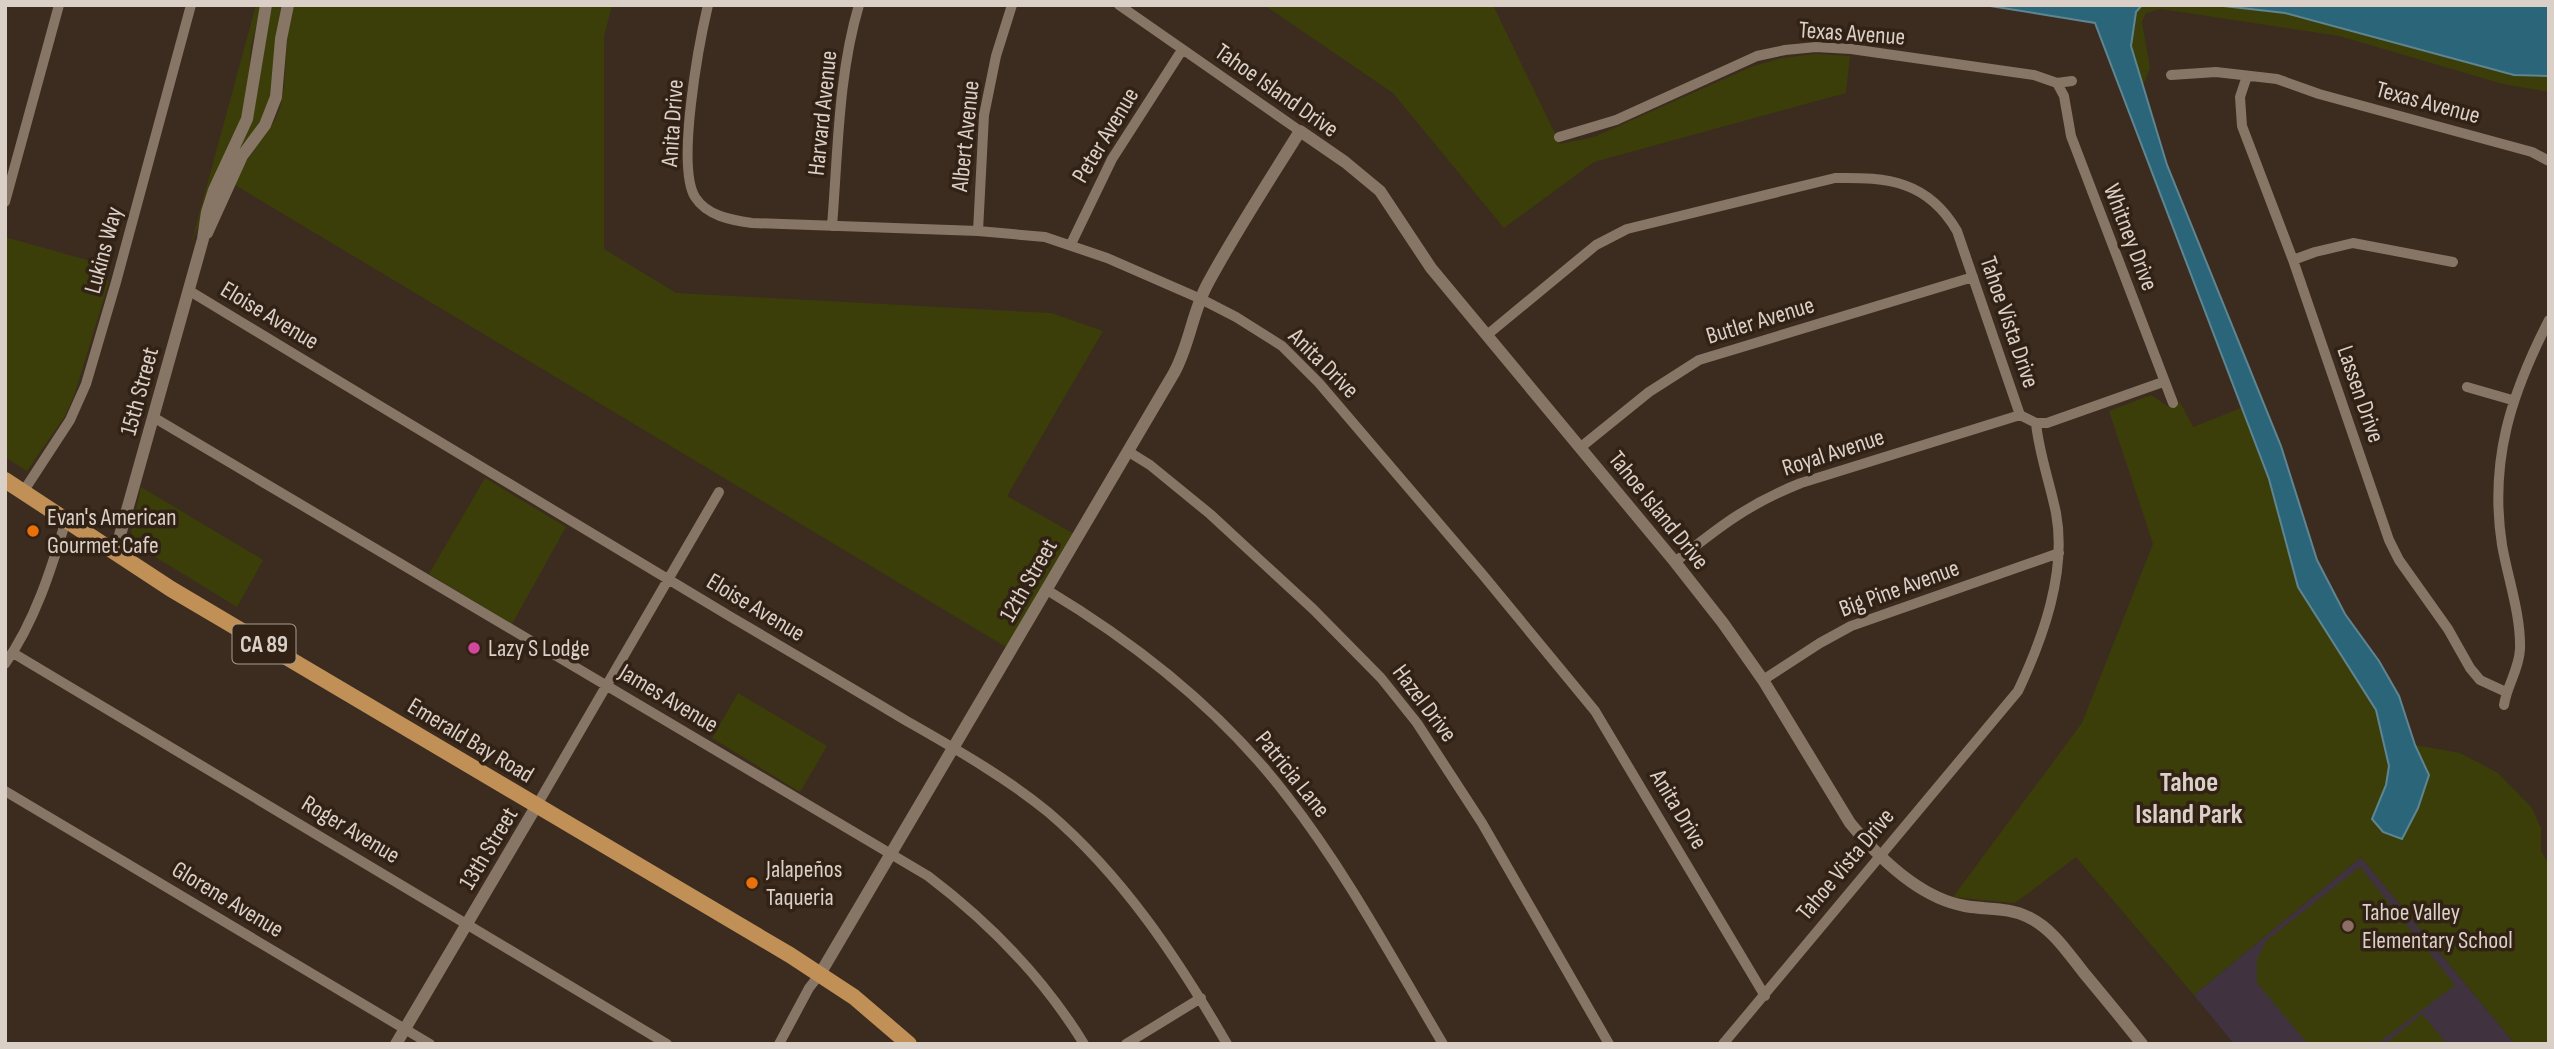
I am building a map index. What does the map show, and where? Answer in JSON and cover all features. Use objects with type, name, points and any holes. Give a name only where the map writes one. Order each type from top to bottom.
[{"type":"main road","name":"Emerald Bay Road","points":[[5,480],[171,589],[820,974],[883,1019],[909,1044]]},
{"type":"street","points":[[5,202],[59,5]]},
{"type":"street","name":"Lukins Way","points":[[23,492],[70,420],[86,384],[191,5]]},
{"type":"street","name":"15th Street","points":[[115,554],[203,239],[207,212],[214,190],[247,119],[266,5]]},
{"type":"street","name":"15th Street","points":[[203,239],[212,226],[224,191],[242,156],[270,114],[279,79],[281,39],[288,5]]},
{"type":"street","name":"Anita Drive","points":[[708,5],[688,150],[688,181],[703,207],[734,221],[978,231],[1032,235],[1071,244],[1201,299],[1282,346],[1306,369],[1564,673],[1614,741],[1765,996]]},
{"type":"street","name":"Harvard Avenue","points":[[832,226],[846,69],[852,28],[859,5]]},
{"type":"street","name":"Albert Avenue","points":[[978,231],[984,116],[996,56],[1012,5]]},
{"type":"street","name":"Tahoe Island Drive","points":[[1119,5],[1345,162],[1380,191],[1431,268],[1581,447],[1723,623],[1763,680],[1850,823],[1880,855],[1922,889],[1942,900],[1966,906],[2008,910],[2028,916],[2042,926],[2142,1044]]},
{"type":"street","name":"Texas Avenue","points":[[1559,136],[1616,120],[1758,56],[1786,50],[1816,47],[1851,50],[2034,75],[2057,83],[2072,81]]},
{"type":"street","name":"Peter Avenue","points":[[1071,244],[1112,159],[1182,50]]},
{"type":"street","name":"Texas Avenue","points":[[2171,75],[2216,72],[2277,79],[2319,94],[2532,152],[2549,161]]},
{"type":"street","name":"Lassen Drive","points":[[2247,76],[2240,97],[2242,126],[2293,260],[2389,540],[2399,560],[2448,629],[2470,668],[2480,680],[2506,692]]},
{"type":"street","name":"Whitney Drive","points":[[2057,83],[2064,96],[2071,136],[2173,403]]},
{"type":"street","name":"12th Street","points":[[779,1044],[809,988],[892,854],[1184,356],[1201,299],[1300,131]]},
{"type":"street","name":"Tahoe Vista Drive","points":[[1487,335],[1596,245],[1612,235],[1835,178],[1888,181],[1917,190],[1933,199],[1946,212],[1957,231],[2020,415],[2036,424],[2056,512],[2059,553],[2041,635],[2018,691],[1723,1044]]},
{"type":"street","points":[[2293,260],[2353,243],[2453,262]]},
{"type":"street","name":"Butler Avenue","points":[[1581,447],[1649,392],[1699,360],[1973,277]]},
{"type":"street","name":"Eloise Avenue","points":[[188,290],[1016,788],[1049,813],[1144,915],[1201,998],[1227,1044]]},
{"type":"street","points":[[2504,705],[2506,692],[2519,665],[2520,647],[2498,510],[2499,469],[2512,400],[2549,320]]},
{"type":"street","points":[[2036,424],[2163,382]]},
{"type":"street","points":[[2467,387],[2512,400]]},
{"type":"street","name":"Royal Avenue","points":[[1675,562],[1742,510],[1768,496],[1801,483],[2020,415]]},
{"type":"street","name":"James Avenue","points":[[153,417],[928,876],[989,925],[1061,1007],[1084,1044]]},
{"type":"street","name":"Hazel Drive","points":[[1129,452],[1210,514],[1313,609],[1381,678],[1417,723],[1482,823],[1609,1044]]},
{"type":"street","name":"13th Street","points":[[396,1044],[670,580],[719,492]]},
{"type":"street","points":[[5,664],[13,653],[47,580],[66,520]]},
{"type":"street","name":"Big Pine Avenue","points":[[1763,680],[1820,642],[1851,626],[2059,553]]},
{"type":"street","name":"Patricia Lane","points":[[1047,590],[1130,644],[1219,719],[1256,758],[1319,841],[1443,1044]]},
{"type":"street","name":"Roger Avenue","points":[[13,653],[667,1044]]},
{"type":"street","name":"Glorene Avenue","points":[[5,791],[430,1044]]},
{"type":"street","points":[[1126,1044],[1201,998]]},
{"type":"shaded area","points":[[256,5],[262,5],[251,46],[248,88],[240,123],[191,244]]},
{"type":"shaded area","points":[[271,5],[284,5],[275,76],[267,110],[215,197],[249,127]]},
{"type":"shaded area","points":[[293,5],[612,5],[604,37],[604,249],[676,293],[1051,313],[1103,331],[1007,496],[1074,534],[1006,647],[235,185],[245,163],[274,122],[280,108]]},
{"type":"shaded area","points":[[1264,5],[1493,5],[1560,144],[1594,137],[1751,67],[1782,58],[1815,54],[1850,56],[1846,93],[1594,162],[1504,228],[1393,93]]},
{"type":"shaded area","points":[[2142,5],[2215,5],[2285,13],[2514,75],[2549,76],[2549,92],[2503,84],[2339,36],[2161,9],[2146,13],[2142,22],[2150,68],[2143,86],[2131,34],[2136,14]]},
{"type":"shaded area","points":[[5,237],[87,260],[109,282],[74,396],[65,416],[27,471],[5,457]]},
{"type":"shaded area","points":[[2151,395],[2169,407],[2180,402],[2193,427],[2241,408],[2269,479],[2298,587],[2376,710],[2389,766],[2386,785],[2372,819],[2429,775],[2415,745],[2460,753],[2498,773],[2532,808],[2541,828],[2541,851],[2549,865],[2549,1044],[2515,1044],[2361,857],[2194,995],[2076,857],[2015,903],[1953,897],[2082,723],[2153,544],[2109,411]]},
{"type":"shaded area","points":[[485,478],[566,527],[512,624],[429,574]]},
{"type":"shaded area","points":[[141,487],[263,560],[237,607],[139,547],[134,538],[130,537]]},
{"type":"shaded area","points":[[738,693],[827,746],[800,792],[712,738]]},
{"type":"shaded area","name":"Tahoe Valley Elementary School","points":[[2361,857],[2515,1044],[2234,1044],[2194,995]]},
{"type":"shaded area","name":"Tahoe Valley Elementary School","points":[[2360,867],[2455,985],[2377,1044],[2308,1044],[2257,983],[2257,959],[2266,941]]},
{"type":"shaded area","points":[[2422,1014],[2447,1044],[2385,1044]]},
{"type":"water","points":[[1984,5],[2142,5],[2136,12],[2131,46],[2167,165],[2281,446],[2317,560],[2345,614],[2379,661],[2399,696],[2415,745],[2429,775],[2418,808],[2402,839],[2383,832],[2372,819],[2386,785],[2389,766],[2376,710],[2298,587],[2269,479],[2095,23]]},
{"type":"water","points":[[2215,5],[2549,5],[2549,76],[2514,75],[2285,13]]},
{"type":"place","name":"Evan's American Gourmet Cafe","points":[[33,531]]},
{"type":"place","name":"Lazy S Lodge","points":[[474,648]]},
{"type":"place","name":"Jalapeños Taqueria","points":[[752,883]]},
{"type":"place","name":"Tahoe Valley Elementary School","points":[[2348,926]]},
{"type":"district","name":"Tahoe Island Park","points":[[2189,797]]}]
